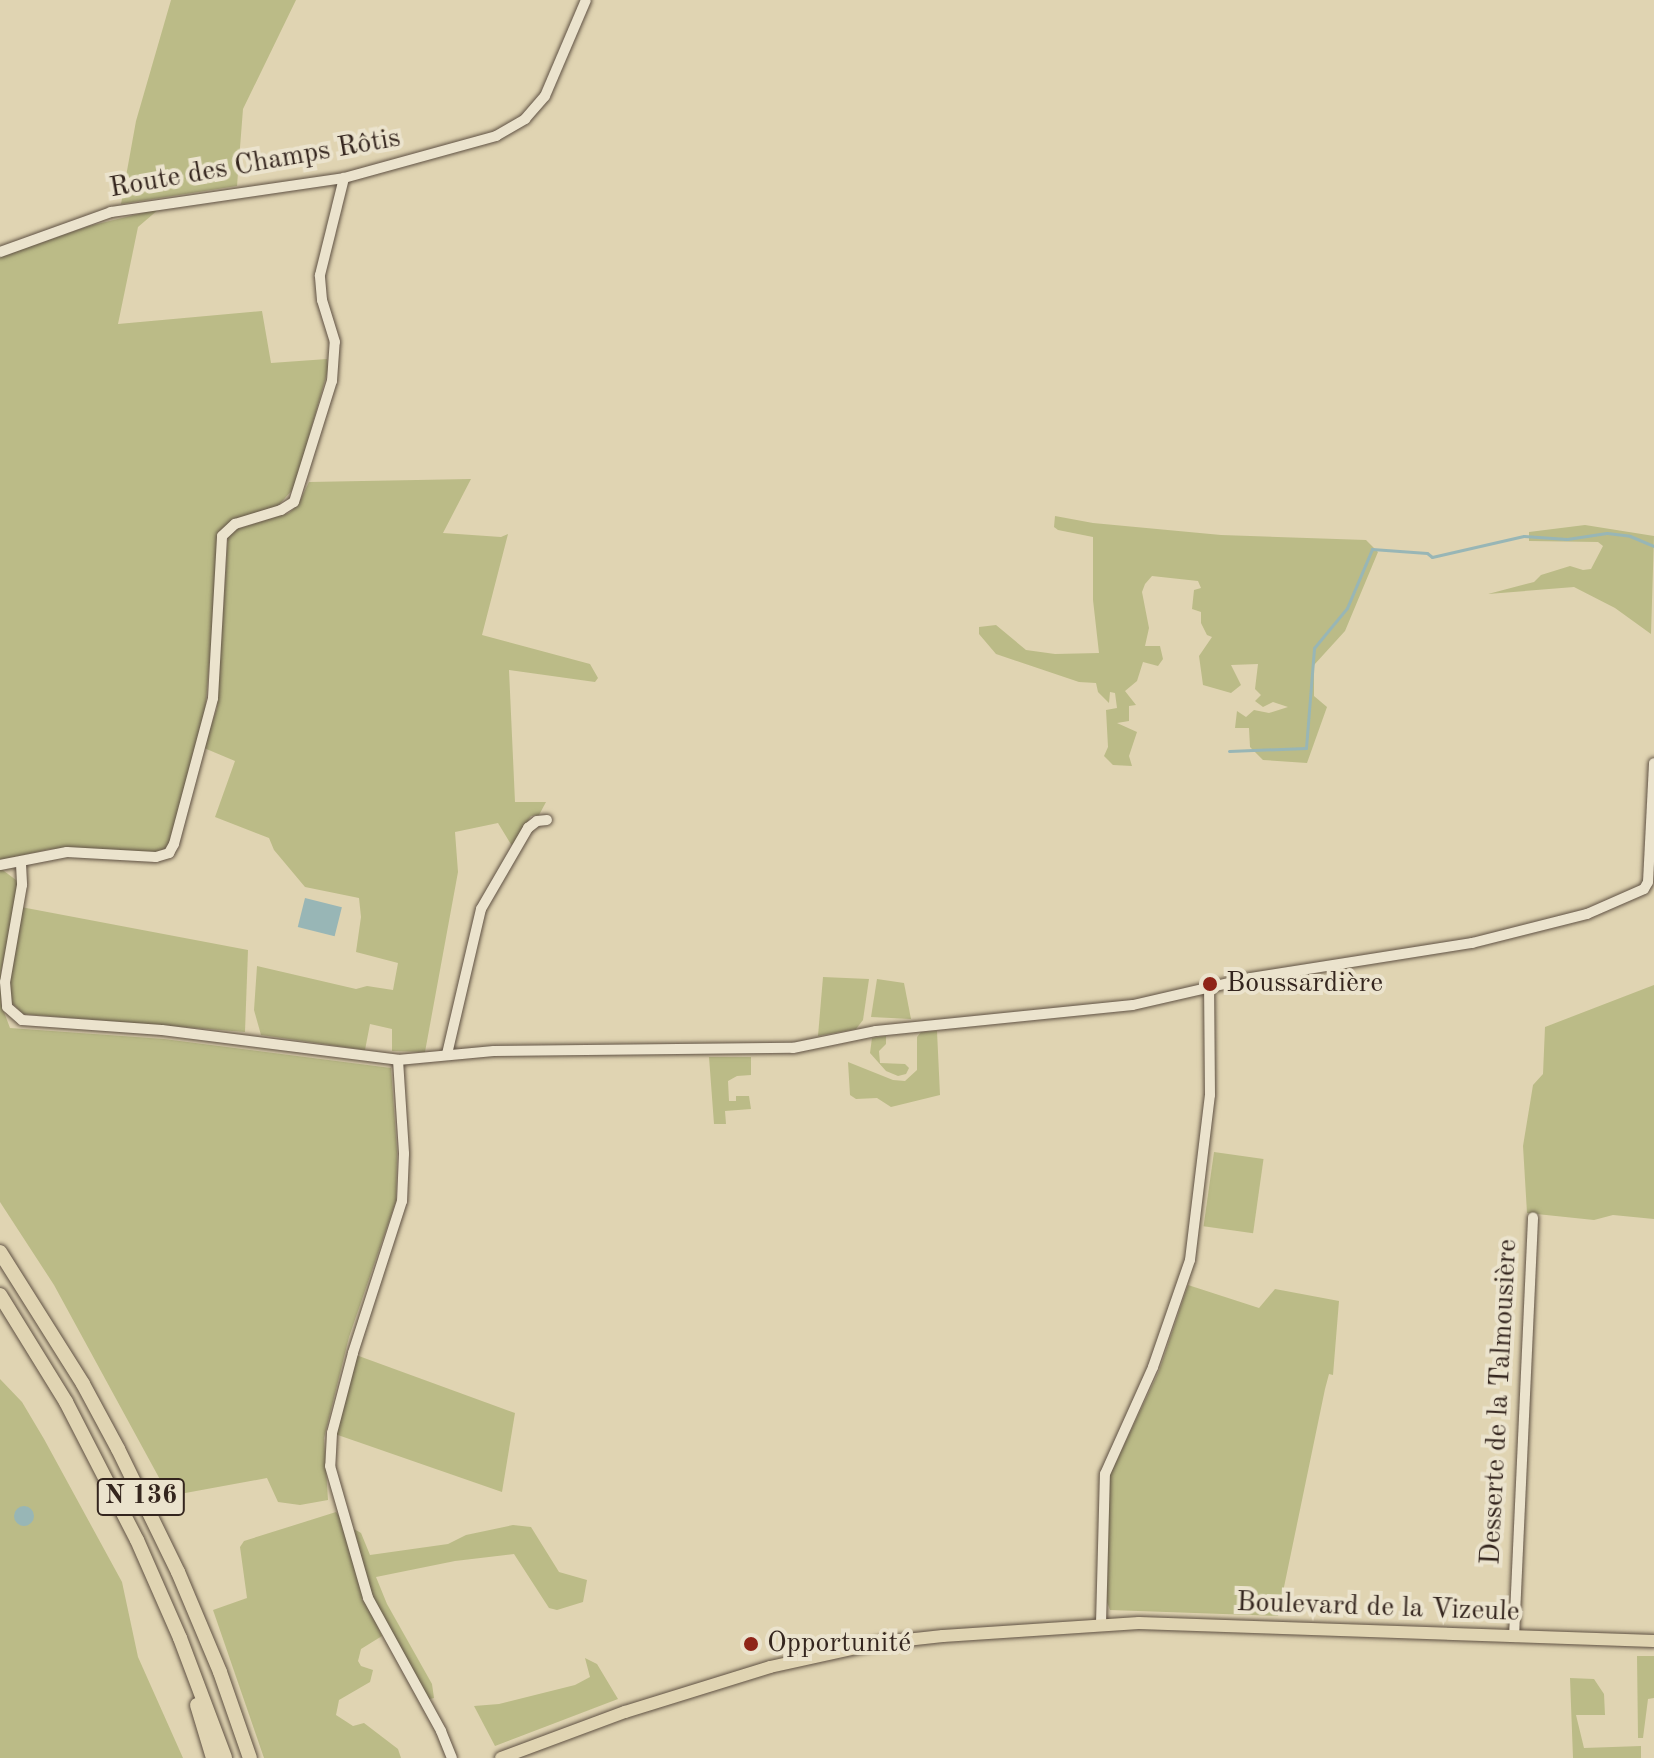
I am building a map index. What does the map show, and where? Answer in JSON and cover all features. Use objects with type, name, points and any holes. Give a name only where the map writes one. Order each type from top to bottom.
[{"type":"highway","name":"N 136","points":[[0,1252],[83,1384],[118,1449],[184,1586],[220,1672],[250,1758]]},
{"type":"highway","name":"N 136","points":[[0,1295],[41,1359],[106,1477],[180,1638],[225,1758]]},
{"type":"highway","points":[[180,1638],[213,1758]]},
{"type":"main road","name":"Boulevard de la Vizeule","points":[[501,1758],[625,1712],[818,1656],[909,1639],[1101,1624],[1654,1641]]},
{"type":"street","name":"Route des Champs Rôtis","points":[[0,252],[111,212],[344,178],[485,140],[525,119],[555,80],[586,0]]},
{"type":"street","points":[[0,865],[21,864],[67,852],[156,857],[169,853],[182,824],[192,770],[213,698],[222,536],[235,524],[288,507],[301,487],[334,367],[335,342],[322,300],[320,275],[344,178]]},
{"type":"street","points":[[21,864],[22,885],[5,982],[7,1007],[16,1017],[35,1022],[162,1030],[398,1060],[447,1054],[793,1048],[876,1031],[1103,1010],[1251,978],[1422,952],[1527,931],[1587,914],[1644,889],[1651,864],[1654,763]]},
{"type":"street","points":[[447,1054],[477,918],[528,828],[537,821],[547,820]]},
{"type":"street","points":[[1101,1624],[1105,1474],[1153,1367],[1190,1260],[1210,1095],[1209,989]]},
{"type":"street","points":[[398,1060],[404,1154],[402,1201],[346,1377],[330,1444],[330,1466],[368,1598],[452,1758]]},
{"type":"street","name":"Desserte de la Talmousière","points":[[1514,1637],[1533,1217]]},
{"type":"green space","points":[[171,0],[296,0],[243,109],[237,186],[121,204],[136,121]]},
{"type":"green space","points":[[159,209],[138,227],[118,324],[262,311],[271,363],[327,359],[328,370],[294,488],[277,507],[241,518],[221,530],[205,712],[168,846],[162,852],[147,853],[50,849],[0,860],[0,257],[89,226]]},
{"type":"green space","points":[[471,479],[443,533],[501,537],[508,534],[482,635],[590,664],[598,678],[595,682],[509,670],[515,802],[546,802],[539,815],[531,816],[512,846],[498,823],[455,832],[458,872],[425,1052],[392,1051],[392,1029],[370,1024],[365,1050],[261,1035],[254,1010],[257,966],[356,989],[367,986],[393,990],[398,963],[356,952],[361,917],[359,898],[305,887],[274,850],[269,838],[215,817],[235,761],[204,748],[217,708],[228,536],[231,531],[289,513],[298,505],[309,482]]},
{"type":"green space","points":[[1055,516],[1093,523],[1221,535],[1366,540],[1378,552],[1345,631],[1314,665],[1314,696],[1327,707],[1307,763],[1263,760],[1250,747],[1249,728],[1235,728],[1237,711],[1246,717],[1254,710],[1269,713],[1288,707],[1273,702],[1263,707],[1255,701],[1261,695],[1255,689],[1258,664],[1231,665],[1241,685],[1231,693],[1203,685],[1199,656],[1212,637],[1207,635],[1201,623],[1201,612],[1192,609],[1194,590],[1201,588],[1198,581],[1152,576],[1142,592],[1149,628],[1145,646],[1160,646],[1163,659],[1158,666],[1143,662],[1137,681],[1125,691],[1136,705],[1129,706],[1129,721],[1117,723],[1137,732],[1129,756],[1132,766],[1113,765],[1104,756],[1108,747],[1106,710],[1117,708],[1115,693],[1110,692],[1109,703],[1098,692],[1096,683],[1079,682],[996,654],[979,634],[979,627],[996,625],[1026,650],[1055,654],[1099,653],[1093,600],[1093,537],[1058,530],[1054,527]]},
{"type":"green space","points":[[1585,525],[1654,536],[1651,634],[1615,608],[1574,587],[1488,594],[1534,582],[1541,575],[1570,566],[1591,569],[1603,546],[1598,542],[1529,541],[1529,532]]},
{"type":"green space","points":[[0,868],[20,883],[1,971],[1,1004],[10,1028],[164,1039],[391,1068],[397,1151],[396,1201],[349,1337],[324,1438],[328,1500],[300,1505],[278,1502],[267,1478],[169,1496],[54,1285],[0,1202]]},
{"type":"green space","points":[[21,907],[248,950],[245,1032],[23,1014],[10,1001],[9,972]]},
{"type":"green space","points":[[823,977],[869,979],[863,1020],[856,1029],[818,1036]]},
{"type":"green space","points":[[877,979],[904,983],[911,1019],[871,1017]]},
{"type":"green space","points":[[1654,985],[1654,1219],[1613,1215],[1594,1220],[1527,1213],[1523,1146],[1533,1085],[1543,1074],[1545,1027]]},
{"type":"green space","points":[[937,1031],[940,1095],[891,1107],[877,1098],[856,1099],[850,1095],[848,1062],[893,1080],[905,1081],[917,1070],[917,1037],[921,1032]]},
{"type":"green space","points":[[886,1036],[886,1044],[879,1051],[880,1063],[905,1064],[909,1068],[906,1074],[898,1076],[886,1071],[870,1053],[872,1038]]},
{"type":"green space","points":[[709,1057],[751,1057],[751,1075],[737,1076],[728,1081],[729,1101],[736,1101],[736,1096],[749,1096],[751,1109],[725,1111],[726,1124],[714,1124]]},
{"type":"green space","points":[[1214,1152],[1264,1159],[1253,1233],[1204,1226]]},
{"type":"green space","points":[[1188,1285],[1259,1308],[1275,1289],[1339,1301],[1333,1375],[1329,1374],[1325,1389],[1278,1616],[1110,1610],[1107,1602],[1109,1477],[1159,1371]]},
{"type":"green space","points":[[356,1355],[515,1413],[502,1492],[335,1434]]},
{"type":"green space","points":[[0,1379],[22,1402],[122,1582],[138,1657],[183,1758],[0,1758]]},
{"type":"green space","points":[[336,1512],[343,1521],[364,1598],[361,1599],[366,1601],[382,1636],[361,1649],[358,1661],[361,1666],[373,1670],[370,1682],[339,1700],[336,1715],[353,1726],[364,1723],[398,1749],[401,1758],[264,1758],[213,1610],[247,1598],[240,1547],[244,1541]]},
{"type":"green space","points":[[513,1525],[531,1527],[559,1572],[587,1580],[583,1602],[557,1610],[549,1608],[514,1554],[455,1561],[376,1577],[387,1604],[432,1684],[434,1698],[425,1700],[368,1587],[354,1529],[361,1533],[370,1555],[448,1544],[466,1535]]},
{"type":"green space","points":[[1637,1656],[1654,1656],[1654,1698],[1648,1699],[1643,1738],[1638,1738]]},
{"type":"green space","points":[[585,1658],[597,1664],[618,1699],[495,1746],[474,1706],[499,1704],[575,1685],[590,1677]]},
{"type":"green space","points":[[1570,1678],[1594,1679],[1604,1694],[1605,1715],[1576,1715],[1584,1748],[1641,1746],[1641,1758],[1573,1758]]},
{"type":"water","points":[[305,898],[342,907],[335,936],[298,927]]},
{"type":"water","points":[[24,1506],[31,1509],[34,1516],[31,1523],[24,1526],[17,1523],[14,1516],[17,1509]]},
{"type":"waterway","points":[[1229,751],[1306,748],[1314,648],[1347,608],[1372,549],[1427,553],[1432,557],[1524,536],[1567,539],[1607,533],[1630,536],[1654,546]]},
{"type":"place","name":"Boussardière","points":[[1210,984]]},
{"type":"place","name":"Opportunité","points":[[751,1644]]}]
